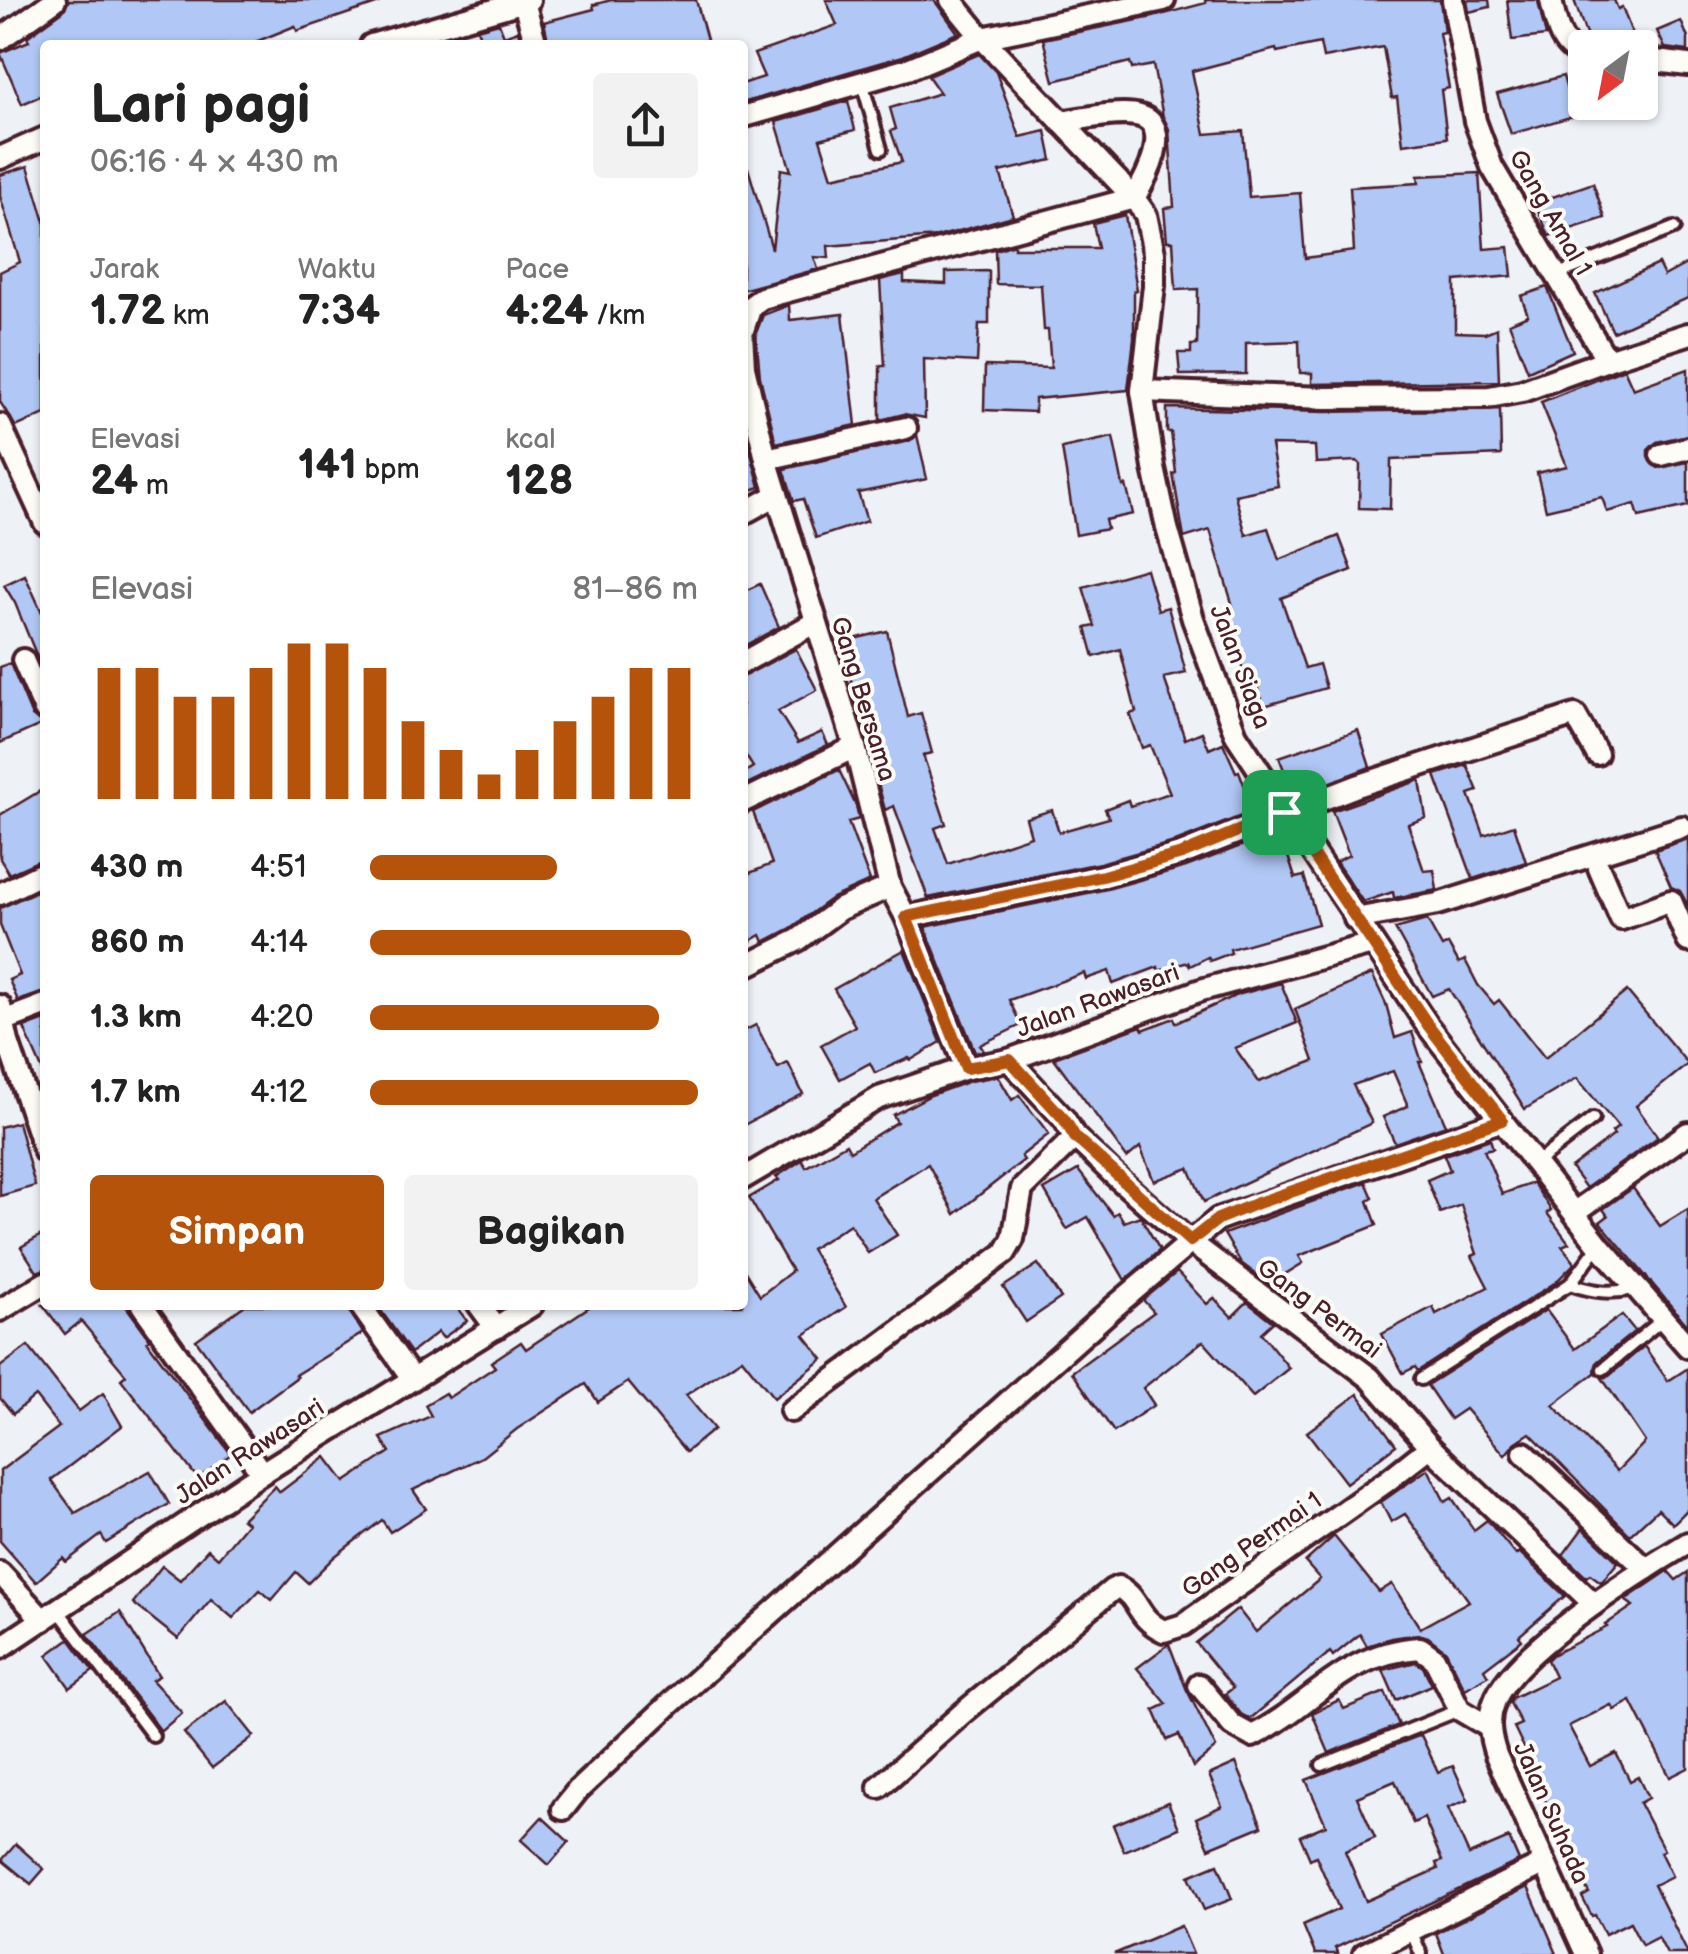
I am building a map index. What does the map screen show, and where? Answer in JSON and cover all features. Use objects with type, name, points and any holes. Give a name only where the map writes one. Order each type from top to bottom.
[{"type":"street","points":[[0,39],[56,0]]},
{"type":"street","name":"Jalan Siaga","points":[[951,0],[1146,215],[1154,252],[1142,391],[1166,528],[1193,618],[1236,735],[1428,1025],[1598,1246],[1687,1344]]},
{"type":"street","points":[[748,115],[908,68],[982,38],[1164,0]]},
{"type":"street","name":"Gang Amal 1","points":[[1453,0],[1474,121],[1492,167],[1607,360]]},
{"type":"street","points":[[1551,0],[1568,46]]},
{"type":"street","points":[[407,40],[435,36],[527,1],[535,40]]},
{"type":"street","points":[[1658,62],[1688,66]]},
{"type":"street","points":[[1061,122],[1136,114],[1152,124],[1157,134],[1154,150],[1134,198]]},
{"type":"street","points":[[0,158],[40,140]]},
{"type":"street","name":"Gang Bersama","points":[[748,317],[752,306],[762,298],[1134,198]]},
{"type":"street","points":[[1142,391],[1325,398],[1488,397],[1522,391],[1688,334]]},
{"type":"street","name":"Gang Bersama","points":[[748,398],[855,747],[890,887],[906,917],[966,1068]]},
{"type":"street","points":[[0,425],[40,513]]},
{"type":"street","points":[[766,459],[906,428]]},
{"type":"street","points":[[1661,454],[1688,448]]},
{"type":"street","points":[[748,511],[777,495]]},
{"type":"street","points":[[748,659],[814,623]]},
{"type":"street","points":[[23,660],[40,699]]},
{"type":"street","points":[[906,917],[1103,876],[1182,854],[1284,812],[1575,715],[1597,754]]},
{"type":"street","points":[[748,799],[855,747]]},
{"type":"street","points":[[1356,919],[1438,904],[1682,827]]},
{"type":"street","points":[[1599,868],[1621,919],[1671,901],[1688,941]]},
{"type":"street","points":[[0,894],[40,874]]},
{"type":"street","points":[[748,965],[798,940],[840,909],[890,887]]},
{"type":"street","name":"Jalan Rawasari","points":[[748,1175],[879,1098],[966,1068],[1010,1060],[1201,990],[1372,944]]},
{"type":"street","points":[[40,1008],[3,1028],[40,1137]]},
{"type":"street","name":"Gang Permai","points":[[1010,1060],[1064,1119],[1075,1137],[1190,1241],[1370,1378],[1430,1447],[1594,1604]]},
{"type":"street","points":[[563,1809],[578,1790],[672,1702],[1218,1219],[1502,1120]]},
{"type":"street","points":[[1575,1212],[1688,1134]]},
{"type":"street","points":[[791,1411],[1005,1253],[1013,1239],[1022,1189],[1075,1137]]},
{"type":"street","points":[[0,1310],[40,1287]]},
{"type":"street","points":[[146,1310],[262,1472]]},
{"type":"street","points":[[364,1310],[412,1378]]},
{"type":"street","points":[[483,1310],[496,1328]]},
{"type":"street","name":"Jalan Rawasari","points":[[0,1648],[262,1472],[524,1310]]},
{"type":"street","name":"Gang Permai 1","points":[[879,1787],[1112,1590],[1118,1587],[1130,1592],[1142,1618],[1153,1626],[1164,1631],[1183,1625],[1430,1447]]},
{"type":"street","points":[[1524,1454],[1646,1568]]},
{"type":"street","name":"Jalan Suhada","points":[[1586,1954],[1496,1755],[1489,1727],[1494,1700],[1511,1676],[1594,1604],[1688,1543]]},
{"type":"street","points":[[0,1573],[50,1615]]},
{"type":"street","points":[[1199,1685],[1232,1724],[1252,1736],[1326,1682],[1370,1658],[1420,1648],[1434,1658],[1460,1710],[1489,1727]]},
{"type":"street","points":[[1364,1954],[1545,1863]]},
{"type":"lane","points":[[862,82],[881,149]]},
{"type":"lane","points":[[1556,276],[1674,228]]},
{"type":"lane","points":[[1536,1163],[1592,1119]]},
{"type":"lane","points":[[1421,1380],[1570,1284],[1598,1246]]},
{"type":"lane","points":[[1570,1284],[1593,1292],[1634,1289]]},
{"type":"lane","points":[[1602,1369],[1663,1320]]},
{"type":"lane","points":[[50,1615],[153,1736]]},
{"type":"lane","points":[[1322,1765],[1460,1710]]},
{"type":"lane","points":[[1411,1930],[1421,1954]]},
{"type":"building","points":[[69,0],[379,0],[297,31],[295,26],[260,40],[40,40],[40,96],[22,104],[0,53],[29,41],[27,37],[63,11]]},
{"type":"building","points":[[611,0],[696,0],[707,40],[548,40],[544,22],[594,9],[593,5]]},
{"type":"building","points":[[826,0],[934,0],[958,33],[903,56],[748,101],[748,82],[764,77],[754,54],[837,25]]},
{"type":"building","points":[[1205,0],[1440,0],[1444,32],[1439,33],[1449,88],[1441,90],[1447,138],[1403,144],[1397,97],[1392,98],[1383,47],[1323,58],[1320,43],[1277,52],[1276,49],[1192,71],[1205,134],[1243,131],[1249,197],[1300,193],[1305,258],[1354,251],[1350,187],[1419,183],[1418,176],[1479,173],[1484,249],[1509,247],[1512,276],[1455,281],[1455,332],[1485,333],[1497,328],[1499,381],[1312,384],[1312,373],[1300,373],[1299,341],[1246,343],[1246,374],[1180,375],[1178,353],[1191,353],[1191,345],[1197,345],[1198,289],[1176,290],[1173,241],[1167,241],[1164,208],[1174,207],[1169,129],[1153,65],[1132,69],[1130,62],[1054,81],[1043,39],[1153,17],[1206,3]]},
{"type":"building","points":[[1467,0],[1489,0],[1490,7],[1469,12]]},
{"type":"building","points":[[1507,0],[1538,0],[1546,36],[1512,40]]},
{"type":"building","points":[[1574,0],[1614,0],[1618,9],[1622,7],[1631,30],[1584,30]]},
{"type":"building","points":[[1681,21],[1688,51],[1665,48],[1658,31]]},
{"type":"building","points":[[499,23],[504,36],[518,31],[521,40],[481,40],[477,29]]},
{"type":"building","points":[[979,54],[996,72],[1020,137],[1046,131],[1052,160],[1000,172],[1013,216],[937,237],[828,246],[829,258],[814,257],[818,269],[748,288],[748,168],[772,249],[781,169],[791,171],[776,122],[848,101],[855,130],[820,139],[832,177],[902,162],[891,131],[896,129],[890,108],[940,93],[928,76]]},
{"type":"building","points":[[1563,76],[1568,118],[1511,134],[1497,94]]},
{"type":"building","points":[[28,166],[40,206],[40,416],[16,427],[0,402],[0,272],[20,262],[0,196],[0,175]]},
{"type":"building","points":[[1593,183],[1605,218],[1549,236],[1535,203]]},
{"type":"building","points":[[1125,215],[1137,290],[1128,390],[1035,399],[1035,412],[984,410],[985,366],[1051,368],[1041,285],[996,284],[995,250],[1014,244],[1014,248],[1098,248],[1093,223]]},
{"type":"building","points":[[1688,263],[1688,298],[1613,332],[1595,293],[1658,264],[1664,276]]},
{"type":"building","points":[[989,271],[989,324],[979,324],[977,362],[924,359],[925,418],[904,414],[880,420],[880,366],[885,366],[880,280],[904,274],[904,282],[946,284],[946,272]]},
{"type":"building","points":[[1547,287],[1573,351],[1528,371],[1509,323],[1528,315],[1521,296]]},
{"type":"building","points":[[789,305],[790,320],[843,314],[856,425],[776,443],[760,377],[756,333],[763,315]]},
{"type":"building","points":[[1624,369],[1633,389],[1688,369],[1688,435],[1657,442],[1648,450],[1648,457],[1658,468],[1688,462],[1688,506],[1639,517],[1635,504],[1607,512],[1602,497],[1546,510],[1537,473],[1567,466],[1541,402]]},
{"type":"building","points":[[1167,408],[1324,412],[1500,409],[1501,455],[1391,460],[1390,509],[1359,508],[1357,461],[1316,463],[1315,446],[1271,445],[1278,486],[1235,495],[1246,535],[1268,528],[1279,560],[1339,536],[1352,570],[1281,598],[1305,668],[1319,664],[1326,688],[1264,706],[1255,676],[1246,679],[1224,613],[1234,610],[1210,530],[1184,538],[1173,474],[1176,473],[1171,432],[1167,432]]},
{"type":"building","points":[[917,435],[927,479],[858,493],[867,521],[816,538],[803,499],[794,501],[784,469],[909,441]]},
{"type":"building","points":[[1113,437],[1133,514],[1105,520],[1107,529],[1076,535],[1062,448]]},
{"type":"building","points":[[748,442],[760,487],[748,491]]},
{"type":"building","points":[[1146,569],[1158,610],[1168,607],[1186,673],[1164,678],[1185,739],[1202,732],[1209,749],[1223,743],[1254,811],[1178,841],[1100,863],[928,898],[894,806],[885,810],[851,680],[837,643],[887,631],[908,717],[921,713],[932,753],[923,755],[946,824],[935,828],[948,864],[1031,836],[1026,818],[1052,810],[1059,832],[1109,818],[1105,809],[1128,800],[1130,806],[1170,793],[1150,745],[1142,748],[1130,714],[1136,712],[1120,649],[1094,657],[1086,628],[1095,626],[1083,587]]},
{"type":"building","points":[[25,575],[40,608],[40,664],[15,603],[4,585]]},
{"type":"building","points":[[760,584],[779,627],[748,644],[748,589]]},
{"type":"building","points":[[796,649],[817,690],[778,711],[798,743],[822,732],[828,745],[748,784],[748,770],[753,767],[748,759],[748,674]]},
{"type":"building","points":[[10,663],[32,716],[40,725],[0,743],[0,667]]},
{"type":"building","points":[[1358,730],[1370,767],[1294,796],[1279,757]]},
{"type":"building","points":[[1467,765],[1478,791],[1469,794],[1484,835],[1514,825],[1526,862],[1473,879],[1435,775]]},
{"type":"building","points":[[839,770],[856,806],[859,819],[848,822],[870,881],[832,898],[764,942],[761,935],[748,943],[748,874],[772,864],[753,812]]},
{"type":"building","points":[[1420,780],[1426,818],[1408,824],[1424,871],[1434,870],[1437,890],[1394,898],[1393,892],[1363,902],[1336,862],[1349,855],[1332,811]]},
{"type":"building","points":[[40,791],[40,860],[9,874],[0,859],[0,815]]},
{"type":"building","points":[[1280,831],[1295,878],[1304,876],[1318,924],[1230,949],[1231,953],[1210,961],[1208,957],[1190,966],[1188,962],[1159,971],[1158,967],[1113,984],[1109,971],[1086,979],[1084,973],[1009,1000],[1021,1025],[980,1045],[984,1051],[975,1052],[925,927],[1107,889],[1186,867]]},
{"type":"building","points":[[1688,839],[1688,906],[1680,891],[1671,887],[1655,850]]},
{"type":"building","points":[[40,889],[40,994],[18,1001],[9,980],[20,975],[0,925],[0,908]]},
{"type":"building","points":[[1427,920],[1442,947],[1448,944],[1459,963],[1465,960],[1478,985],[1494,1004],[1499,1000],[1545,1058],[1627,991],[1688,1064],[1636,1106],[1658,1137],[1586,1188],[1571,1168],[1614,1135],[1612,1132],[1618,1127],[1577,1078],[1525,1109],[1449,989],[1432,996],[1395,929]]},
{"type":"building","points":[[904,950],[941,1042],[911,1060],[875,1073],[870,1063],[840,1079],[821,1045],[855,1026],[834,989]]},
{"type":"building","points":[[1372,974],[1386,1004],[1395,1038],[1412,1032],[1419,1062],[1446,1125],[1395,1143],[1383,1117],[1408,1106],[1393,1071],[1353,1085],[1372,1123],[1204,1202],[1189,1168],[1154,1181],[1140,1147],[1127,1158],[1054,1058],[1141,1026],[1143,1030],[1174,1018],[1176,1023],[1237,995],[1281,983],[1297,1023],[1235,1048],[1259,1082],[1314,1061],[1295,1009]]},
{"type":"building","points":[[40,1022],[40,1065],[24,1028]]},
{"type":"building","points":[[756,1025],[778,1068],[788,1063],[803,1094],[748,1123],[748,1029]]},
{"type":"building","points":[[998,1076],[1012,1100],[1019,1095],[1049,1134],[1021,1156],[1024,1160],[955,1214],[928,1164],[873,1198],[897,1235],[868,1253],[850,1224],[811,1249],[846,1307],[804,1335],[823,1359],[774,1398],[742,1358],[686,1395],[714,1429],[686,1452],[628,1382],[598,1402],[586,1384],[482,1457],[413,1490],[426,1509],[390,1532],[382,1520],[308,1583],[296,1572],[272,1600],[260,1590],[233,1618],[211,1599],[178,1639],[133,1603],[162,1566],[180,1580],[208,1549],[218,1558],[247,1523],[242,1519],[275,1486],[280,1492],[326,1457],[345,1482],[390,1452],[381,1438],[431,1416],[425,1405],[445,1393],[448,1398],[495,1367],[491,1362],[521,1342],[526,1349],[584,1310],[748,1310],[748,1277],[760,1296],[792,1271],[749,1198],[802,1160],[806,1167],[846,1144],[850,1151],[897,1122],[893,1115],[970,1081]]},
{"type":"building","points":[[18,1122],[35,1186],[0,1196],[0,1127]]},
{"type":"building","points":[[1490,1139],[1493,1148],[1484,1150],[1502,1194],[1533,1183],[1551,1210],[1547,1213],[1569,1243],[1562,1246],[1575,1263],[1556,1282],[1418,1371],[1415,1367],[1403,1373],[1382,1334],[1433,1307],[1436,1314],[1488,1287],[1472,1256],[1477,1254],[1461,1205],[1440,1213],[1427,1180],[1450,1170],[1444,1155]]},
{"type":"building","points":[[1078,1170],[1113,1215],[1118,1212],[1124,1222],[1140,1216],[1160,1250],[1125,1280],[1088,1217],[1067,1229],[1044,1190]]},
{"type":"building","points":[[1366,1182],[1377,1225],[1299,1256],[1303,1263],[1269,1284],[1241,1263],[1224,1234]]},
{"type":"building","points":[[1633,1188],[1660,1226],[1688,1209],[1688,1326],[1600,1222],[1608,1216],[1603,1209]]},
{"type":"building","points":[[40,1236],[40,1271],[37,1272],[21,1247]]},
{"type":"building","points":[[1038,1264],[1061,1298],[1026,1322],[1003,1287]]},
{"type":"building","points":[[1177,1272],[1207,1304],[1214,1298],[1232,1317],[1247,1302],[1273,1322],[1261,1333],[1289,1368],[1253,1397],[1203,1341],[1143,1388],[1154,1405],[1114,1432],[1072,1372],[1154,1312],[1143,1300]]},
{"type":"building","points":[[47,1310],[129,1310],[150,1339],[147,1341],[231,1454],[198,1479],[121,1379],[126,1375],[81,1321],[65,1334]]},
{"type":"building","points":[[238,1310],[349,1310],[363,1333],[295,1375],[249,1412],[196,1340]]},
{"type":"building","points":[[381,1310],[459,1310],[467,1321],[443,1338],[438,1332],[411,1353]]},
{"type":"building","points":[[1546,1310],[1575,1349],[1622,1315],[1635,1331],[1597,1362],[1595,1373],[1553,1405],[1617,1471],[1645,1442],[1602,1378],[1644,1346],[1668,1381],[1688,1368],[1688,1509],[1673,1524],[1658,1509],[1630,1535],[1530,1433],[1505,1455],[1465,1409],[1450,1419],[1427,1385]]},
{"type":"building","points":[[28,1346],[79,1411],[103,1393],[122,1426],[51,1480],[75,1513],[150,1471],[169,1504],[106,1543],[101,1535],[66,1562],[63,1558],[36,1582],[0,1541],[0,1471],[59,1427],[35,1396],[13,1414],[0,1398],[0,1367]]},
{"type":"building","points":[[1358,1394],[1396,1445],[1346,1483],[1307,1432]]},
{"type":"building","points":[[1428,1469],[1445,1502],[1452,1498],[1474,1530],[1487,1520],[1516,1555],[1519,1552],[1565,1596],[1519,1636],[1522,1640],[1484,1669],[1488,1676],[1465,1689],[1446,1651],[1428,1637],[1418,1634],[1367,1646],[1360,1634],[1333,1656],[1330,1652],[1250,1719],[1241,1714],[1225,1694],[1233,1688],[1196,1643],[1238,1609],[1256,1632],[1320,1579],[1305,1562],[1334,1536],[1379,1592],[1392,1584],[1420,1628],[1469,1601],[1405,1514],[1391,1522],[1381,1502]]},
{"type":"building","points":[[1583,1528],[1618,1562],[1601,1582],[1590,1574],[1586,1577],[1563,1555]]},
{"type":"building","points":[[1668,1571],[1676,1580],[1688,1572],[1688,1768],[1670,1777],[1631,1701],[1614,1710],[1611,1705],[1569,1726],[1590,1766],[1616,1753],[1630,1781],[1638,1777],[1648,1798],[1639,1803],[1664,1850],[1660,1852],[1672,1876],[1654,1885],[1688,1954],[1667,1954],[1658,1937],[1642,1945],[1630,1922],[1605,1934],[1595,1915],[1592,1916],[1582,1897],[1589,1893],[1564,1845],[1567,1844],[1537,1784],[1533,1787],[1517,1757],[1526,1752],[1514,1727],[1521,1724],[1510,1703],[1512,1698],[1555,1677],[1547,1660],[1552,1655],[1607,1627],[1633,1606],[1625,1600]]},
{"type":"building","points":[[120,1612],[159,1676],[152,1680],[182,1713],[161,1731],[87,1634]]},
{"type":"building","points":[[69,1639],[93,1671],[70,1688],[47,1655]]},
{"type":"building","points":[[1169,1644],[1216,1748],[1193,1767],[1179,1735],[1167,1740],[1154,1710],[1167,1704],[1137,1668]]},
{"type":"building","points":[[1416,1662],[1432,1685],[1396,1700],[1383,1670]]},
{"type":"building","points":[[1385,1692],[1399,1725],[1329,1753],[1312,1713],[1339,1700],[1344,1709]]},
{"type":"building","points":[[226,1701],[254,1736],[212,1768],[184,1733]]},
{"type":"building","points":[[1421,1735],[1438,1772],[1453,1766],[1468,1800],[1448,1808],[1469,1855],[1509,1838],[1519,1861],[1335,1948],[1338,1954],[1315,1954],[1303,1925],[1339,1909],[1316,1856],[1310,1859],[1300,1836],[1326,1825],[1306,1780]],"holes":[[[1395,1781],[1413,1823],[1424,1818],[1442,1861],[1436,1863],[1438,1869],[1366,1901],[1345,1851],[1375,1838],[1357,1797]]]},
{"type":"building","points":[[1236,1763],[1262,1826],[1209,1848],[1196,1818],[1222,1806],[1209,1775]]},
{"type":"building","points":[[1168,1802],[1179,1828],[1124,1851],[1113,1825]]},
{"type":"building","points":[[542,1817],[569,1842],[549,1865],[521,1840]]},
{"type":"building","points":[[16,1844],[44,1869],[31,1884],[2,1860]]},
{"type":"building","points":[[1218,1864],[1232,1899],[1204,1910],[1189,1876]]},
{"type":"building","points":[[1528,1887],[1557,1954],[1444,1954],[1436,1933]]},
{"type":"building","points":[[1181,1926],[1193,1954],[1114,1954]]},
{"type":"route","points":[[1284,812],[1428,1025],[1502,1120],[1255,1204],[1218,1219],[1190,1241],[1075,1137],[1064,1119],[1010,1060],[966,1068],[906,917],[1103,876],[1182,854],[1284,812]]}]
